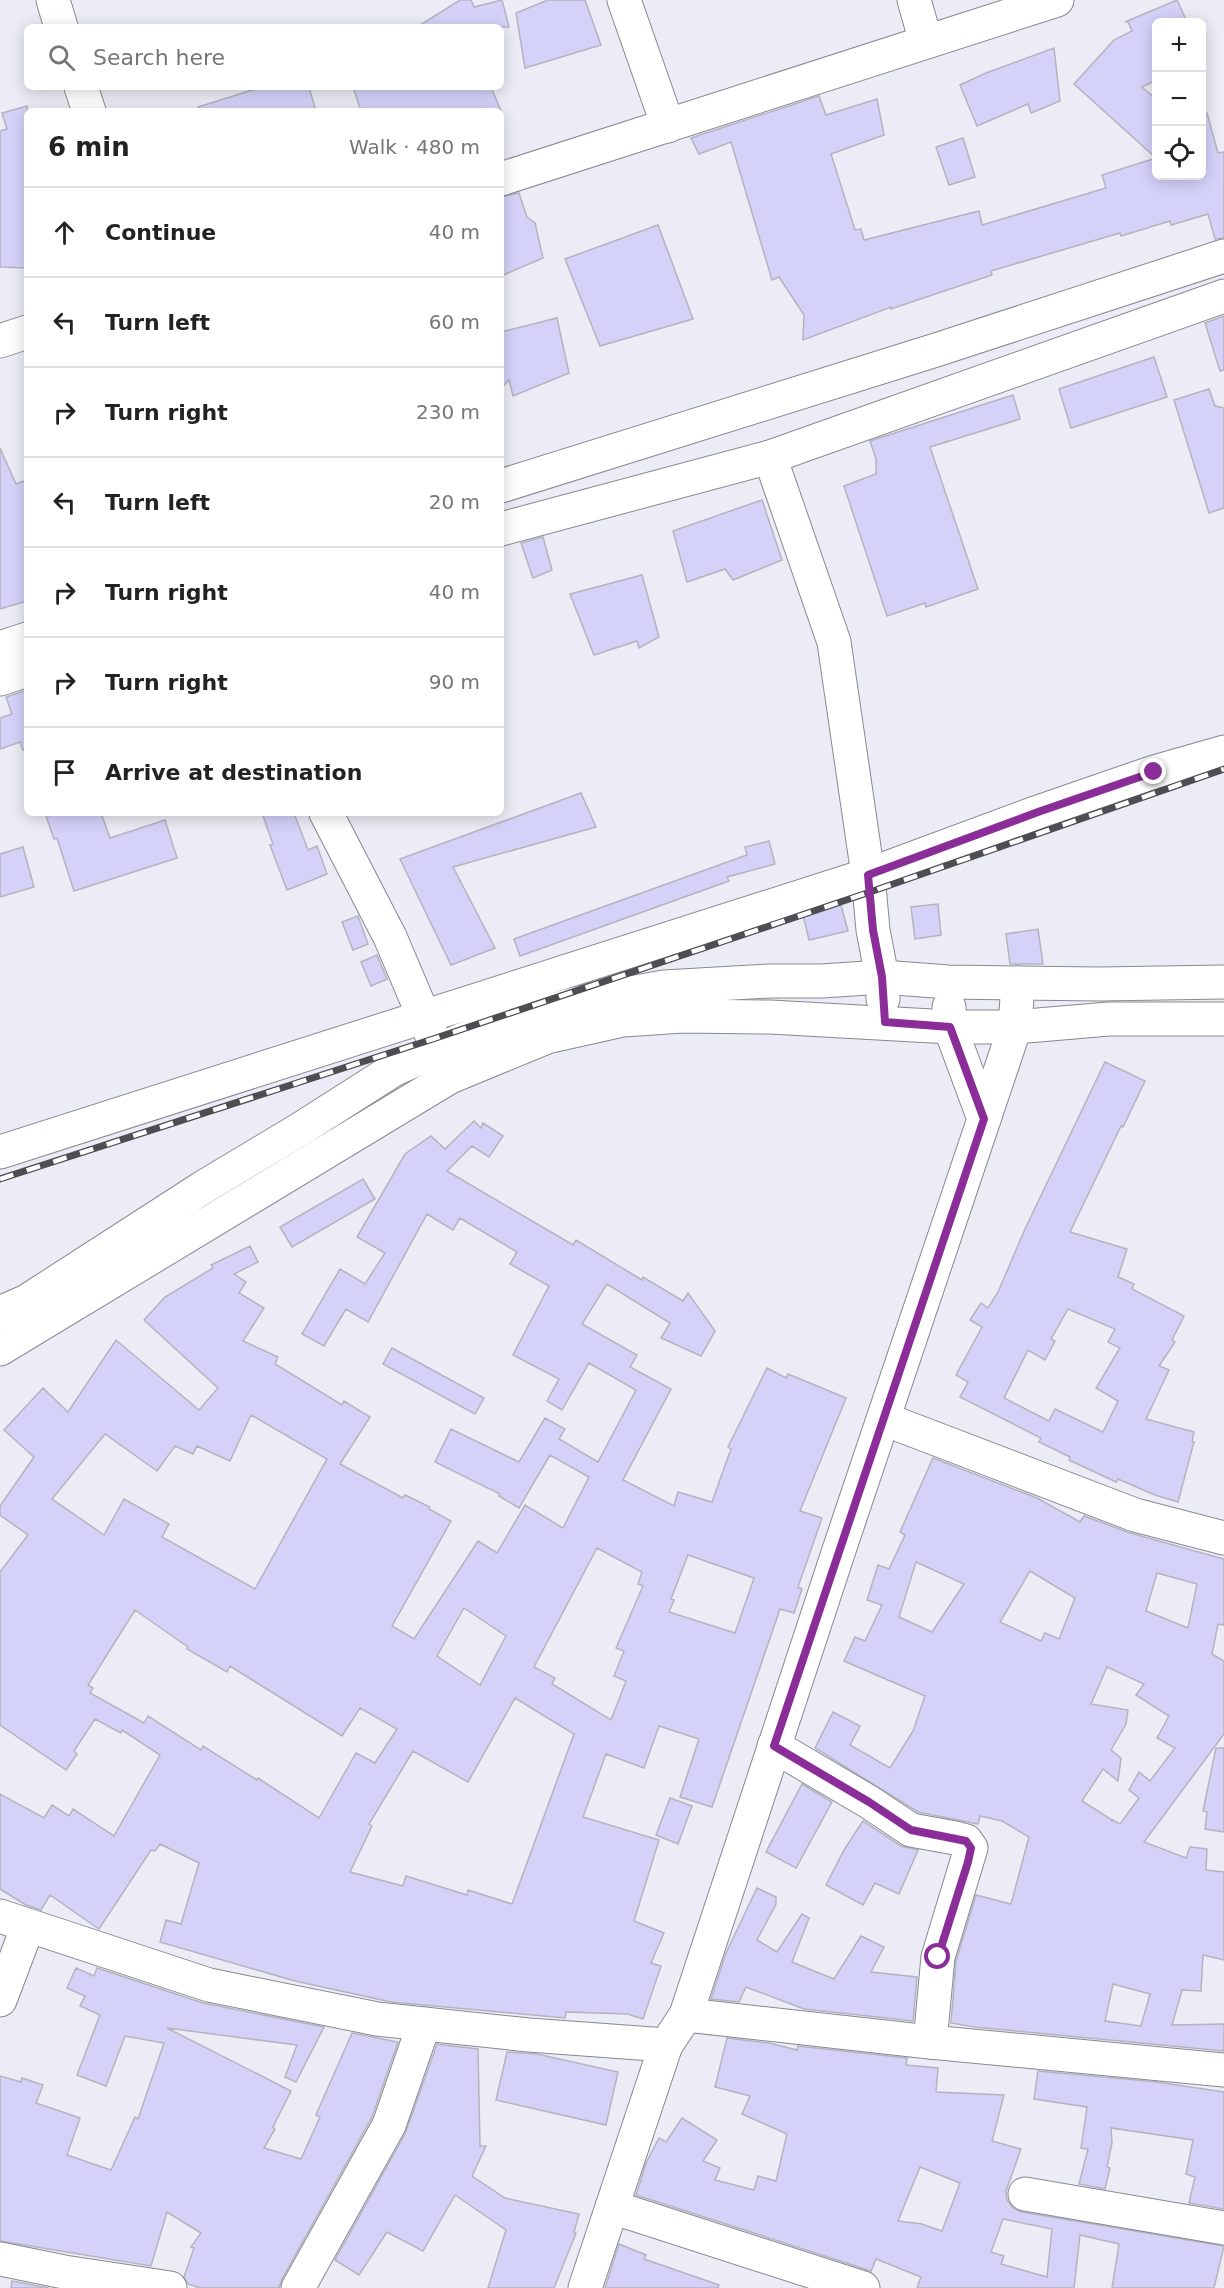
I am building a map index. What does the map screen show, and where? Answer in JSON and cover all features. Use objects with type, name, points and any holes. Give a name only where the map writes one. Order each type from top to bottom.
[{"type":"street","points":[[52,0],[61,24]]},
{"type":"street","points":[[624,0],[668,126]]},
{"type":"street","points":[[914,0],[926,42]]},
{"type":"street","points":[[504,178],[1057,0]]},
{"type":"street","points":[[82,90],[88,108]]},
{"type":"street","points":[[504,485],[936,350],[1224,256]]},
{"type":"street","points":[[504,529],[770,458],[1224,296]]},
{"type":"street","points":[[0,341],[24,333]]},
{"type":"street","points":[[770,458],[834,642],[868,875],[873,930],[882,977],[885,1022]]},
{"type":"street","points":[[0,648],[24,640]]},
{"type":"street","points":[[0,679],[24,671]]},
{"type":"street","points":[[0,1152],[868,875],[1038,812],[1154,772],[1224,752]]},
{"type":"street","points":[[328,816],[390,937],[444,1063]]},
{"type":"street","points":[[0,1349],[444,1063],[479,1032],[528,1016],[591,1000],[664,987],[882,977],[948,982],[1100,984],[1224,982]]},
{"type":"street","points":[[948,982],[950,1027],[984,1119]]},
{"type":"street","points":[[585,2288],[666,2045],[686,2015],[1015,1027],[1018,983]]},
{"type":"street","points":[[0,1313],[27,1300],[393,1070],[444,1063],[623,1020],[682,1016],[770,1017],[950,1027],[1015,1027],[1109,1019],[1224,1019]]},
{"type":"street","points":[[884,1419],[1135,1515],[1224,1538]]},
{"type":"street","points":[[774,1746],[869,1802],[911,1830],[966,1841],[971,1848],[938,1957],[930,2042]]},
{"type":"street","points":[[0,2000],[13,1928],[209,1985],[377,2019],[529,2035],[666,2045]]},
{"type":"street","points":[[686,2015],[930,2042],[1224,2070]]},
{"type":"street","points":[[298,2288],[388,2125],[424,2024]]},
{"type":"street","points":[[1025,2194],[1224,2228]]},
{"type":"street","points":[[612,2208],[863,2288]]},
{"type":"street","points":[[0,2259],[64,2272],[170,2288]]},
{"type":"building","points":[[460,0],[471,0],[474,7],[502,0],[509,27],[504,27],[504,24],[422,24]]},
{"type":"building","points":[[548,0],[585,0],[601,45],[525,68],[516,13]]},
{"type":"building","points":[[1177,0],[1185,18],[1152,18],[1152,82],[1142,87],[1152,96],[1152,154],[1074,84],[1114,40],[1132,31],[1128,22],[1125,22]]},
{"type":"building","points":[[1054,48],[1060,101],[1031,113],[1028,104],[977,126],[960,85]]},
{"type":"building","points":[[252,90],[310,90],[315,108],[198,108]]},
{"type":"building","points":[[354,90],[492,90],[500,108],[360,108]]},
{"type":"building","points":[[819,96],[826,115],[877,99],[884,135],[831,154],[855,230],[861,229],[864,240],[979,211],[982,225],[1106,188],[1102,175],[1152,159],[1152,180],[1206,180],[1207,113],[1218,153],[1224,152],[1224,238],[1215,239],[1208,214],[1171,225],[1170,221],[1121,236],[1120,233],[991,271],[992,275],[891,309],[891,307],[803,340],[804,315],[779,277],[772,280],[731,142],[699,154],[691,138]]},
{"type":"building","points":[[27,106],[24,108],[24,268],[0,267],[0,131],[7,129],[2,113]]},
{"type":"building","points":[[963,138],[975,177],[949,185],[936,147]]},
{"type":"building","points":[[519,193],[527,217],[535,223],[543,258],[504,275],[504,196]]},
{"type":"building","points":[[658,225],[693,319],[600,346],[565,259]]},
{"type":"building","points":[[1224,316],[1224,370],[1220,371],[1205,323]]},
{"type":"building","points":[[557,318],[569,373],[513,396],[509,380],[504,385],[504,331]]},
{"type":"building","points":[[1154,357],[1167,397],[1071,428],[1059,389]]},
{"type":"building","points":[[1209,389],[1215,406],[1224,408],[1224,508],[1209,513],[1174,400]]},
{"type":"building","points":[[1013,395],[1020,419],[930,447],[978,589],[926,607],[925,603],[887,616],[844,486],[876,474],[876,459],[870,441]]},
{"type":"building","points":[[0,448],[16,484],[24,481],[24,602],[0,609]]},
{"type":"building","points":[[762,500],[782,560],[733,580],[725,569],[687,582],[673,531]]},
{"type":"building","points":[[543,537],[552,570],[533,578],[521,543]]},
{"type":"building","points":[[642,575],[659,637],[639,648],[637,641],[594,655],[570,594]]},
{"type":"building","points":[[24,691],[24,750],[20,742],[0,749],[0,718],[12,714],[6,697]]},
{"type":"building","points":[[581,793],[596,827],[453,867],[495,948],[451,965],[400,859]]},
{"type":"building","points":[[46,816],[102,816],[110,838],[165,820],[177,858],[74,891],[57,838],[54,839]]},
{"type":"building","points":[[263,816],[295,816],[308,850],[317,846],[327,874],[287,890],[270,845],[273,844]]},
{"type":"building","points":[[769,841],[775,864],[727,877],[729,881],[520,956],[514,939],[747,855],[745,847]]},
{"type":"building","points":[[23,847],[34,887],[0,897],[0,854]]},
{"type":"building","points":[[938,904],[941,935],[915,939],[911,907]]},
{"type":"building","points":[[841,905],[848,931],[809,940],[803,915]]},
{"type":"building","points":[[358,916],[368,944],[353,950],[342,922]]},
{"type":"building","points":[[1038,929],[1043,964],[1010,964],[1006,934]]},
{"type":"building","points":[[377,955],[387,979],[371,986],[361,962]]},
{"type":"building","points":[[1105,1062],[1145,1081],[1070,1232],[1127,1249],[1118,1277],[1134,1284],[1132,1289],[1184,1316],[1172,1340],[1175,1342],[1159,1366],[1169,1370],[1146,1419],[1194,1432],[1192,1441],[1194,1442],[1178,1502],[1118,1479],[1116,1482],[1069,1460],[1070,1457],[1039,1442],[1041,1438],[960,1397],[968,1382],[956,1375],[982,1327],[970,1320],[981,1303],[988,1308],[998,1292],[1025,1229]],"holes":[[[1068,1309],[1115,1329],[1108,1342],[1120,1348],[1096,1388],[1118,1401],[1103,1432],[1055,1409],[1049,1421],[1004,1398],[1028,1350],[1045,1360],[1055,1341],[1051,1339]]]},
{"type":"building","points":[[474,1121],[481,1128],[483,1123],[503,1136],[489,1157],[472,1146],[447,1171],[573,1245],[576,1240],[642,1280],[643,1277],[683,1301],[688,1293],[715,1331],[701,1356],[661,1338],[670,1323],[607,1284],[582,1324],[637,1355],[630,1367],[671,1389],[623,1480],[674,1506],[678,1492],[712,1502],[731,1449],[728,1447],[767,1368],[786,1378],[788,1374],[846,1398],[800,1511],[822,1518],[798,1587],[802,1589],[794,1613],[780,1609],[712,1807],[680,1797],[699,1739],[659,1726],[644,1768],[606,1754],[583,1817],[659,1840],[634,1921],[664,1933],[651,1963],[661,1966],[643,2019],[628,2014],[566,2012],[565,2018],[391,2002],[295,1981],[160,1942],[166,1920],[181,1924],[199,1863],[160,1844],[155,1851],[151,1850],[99,1929],[50,1895],[41,1910],[26,1905],[0,1889],[0,1794],[44,1818],[52,1805],[69,1816],[73,1809],[114,1836],[160,1755],[122,1730],[121,1733],[95,1719],[74,1751],[77,1754],[66,1770],[0,1725],[0,1572],[28,1535],[0,1515],[0,1506],[34,1457],[4,1430],[43,1388],[68,1412],[116,1340],[199,1410],[218,1388],[144,1320],[165,1297],[213,1268],[211,1265],[250,1246],[258,1262],[234,1274],[246,1282],[239,1293],[264,1308],[243,1341],[278,1357],[275,1364],[342,1405],[344,1401],[370,1417],[340,1464],[403,1498],[405,1495],[430,1507],[429,1509],[451,1521],[392,1626],[414,1639],[478,1541],[497,1553],[525,1505],[563,1528],[589,1477],[550,1455],[519,1508],[499,1496],[500,1494],[435,1462],[451,1429],[519,1462],[545,1418],[565,1429],[559,1439],[598,1462],[636,1390],[589,1363],[562,1410],[547,1401],[559,1379],[513,1355],[549,1286],[510,1264],[517,1252],[460,1218],[453,1230],[427,1214],[368,1322],[346,1309],[324,1346],[302,1334],[340,1269],[365,1284],[385,1253],[357,1237],[405,1154],[431,1136],[445,1149]],"holes":[[[251,1415],[327,1459],[255,1589],[162,1537],[169,1524],[124,1499],[104,1535],[52,1499],[105,1434],[157,1471],[175,1446],[193,1454],[197,1446],[230,1461]],[[597,1548],[642,1572],[638,1584],[643,1586],[616,1648],[624,1651],[614,1676],[626,1681],[611,1720],[552,1684],[555,1678],[534,1667]],[[688,1555],[754,1578],[735,1633],[669,1612],[674,1600],[671,1599]],[[464,1608],[506,1636],[480,1685],[437,1656]],[[135,1610],[188,1647],[187,1649],[227,1672],[230,1666],[342,1736],[360,1708],[397,1729],[375,1763],[356,1753],[319,1818],[258,1778],[257,1780],[203,1746],[201,1750],[148,1716],[144,1723],[90,1693],[93,1688],[88,1685]],[[515,1698],[574,1734],[512,1904],[468,1890],[467,1895],[406,1876],[403,1886],[350,1872],[372,1826],[369,1824],[413,1751],[468,1782]]]},
{"type":"building","points":[[363,1179],[375,1199],[292,1247],[280,1227]]},
{"type":"building","points":[[392,1348],[484,1398],[475,1414],[383,1364]]},
{"type":"building","points":[[933,1458],[1037,1498],[1080,1522],[1084,1516],[1130,1533],[1224,1559],[1224,1625],[1218,1624],[1212,1654],[1224,1661],[1224,1734],[1144,1842],[1186,1858],[1190,1847],[1207,1849],[1206,1870],[1224,1872],[1224,1960],[1203,1955],[1201,1991],[1182,1990],[1172,2025],[1224,2024],[1224,2051],[951,2023],[956,1961],[976,1895],[1011,1904],[1029,1837],[1002,1821],[980,1816],[978,1824],[918,1812],[815,1748],[833,1712],[860,1726],[850,1745],[890,1768],[913,1731],[925,1696],[844,1661],[855,1637],[865,1641],[882,1605],[867,1600],[878,1565],[889,1569],[905,1535],[900,1532]],"holes":[[[916,1562],[964,1584],[932,1632],[899,1617]],[[1030,1571],[1075,1598],[1059,1639],[1045,1633],[1041,1641],[1000,1622]],[[1157,1573],[1197,1584],[1188,1628],[1146,1611]],[[1107,1667],[1144,1684],[1136,1695],[1169,1716],[1157,1738],[1175,1748],[1150,1781],[1139,1772],[1129,1790],[1139,1798],[1120,1824],[1113,1820],[1112,1822],[1082,1801],[1103,1769],[1118,1781],[1121,1758],[1111,1750],[1126,1724],[1128,1710],[1091,1704]],[[1113,1984],[1150,1994],[1141,2026],[1105,2021]]]},
{"type":"building","points":[[1216,1748],[1224,1748],[1224,1832],[1205,1829],[1207,1812],[1203,1811]]},
{"type":"building","points":[[802,1784],[832,1802],[796,1868],[766,1852]]},
{"type":"building","points":[[670,1798],[692,1806],[678,1844],[656,1835]]},
{"type":"building","points":[[863,1821],[901,1846],[918,1850],[899,1894],[875,1883],[863,1905],[826,1885],[844,1850]]},
{"type":"building","points":[[757,1888],[776,1897],[776,1904],[757,1940],[777,1952],[802,1914],[809,1918],[792,1962],[834,1979],[861,1936],[884,1947],[871,1972],[917,1977],[913,2021],[804,2009],[746,1987],[739,2002],[711,1999],[726,1953]]},
{"type":"building","points":[[76,1968],[94,1976],[97,1968],[203,2003],[324,2027],[296,2082],[285,2077],[297,2045],[167,2028],[291,2091],[273,2127],[275,2129],[264,2148],[301,2159],[320,2117],[316,2115],[352,2033],[398,2042],[372,2117],[279,2288],[200,2288],[188,2284],[184,2277],[194,2248],[191,2247],[201,2233],[167,2212],[151,2266],[0,2241],[0,2076],[21,2082],[22,2078],[43,2085],[36,2103],[80,2118],[67,2155],[111,2170],[135,2117],[138,2119],[164,2043],[125,2036],[106,2086],[77,2075],[100,2015],[80,2006],[85,1996],[67,1988]]},
{"type":"building","points":[[727,2038],[769,2043],[797,2050],[798,2046],[907,2058],[906,2065],[938,2068],[936,2092],[1004,2095],[992,2141],[1021,2149],[1006,2191],[1007,2200],[1013,2208],[1022,2212],[1224,2246],[1214,2288],[1112,2288],[1119,2244],[1080,2235],[1074,2288],[917,2288],[921,2277],[876,2259],[871,2271],[636,2195],[646,2163],[659,2138],[666,2142],[682,2118],[717,2140],[703,2161],[720,2168],[715,2180],[754,2190],[758,2176],[776,2181],[787,2134],[742,2114],[750,2096],[715,2087]],"holes":[[[920,2167],[960,2183],[942,2231],[922,2224],[898,2221]],[[1003,2219],[1052,2229],[1047,2277],[1001,2264],[1004,2256],[991,2252]]]},
{"type":"building","points":[[437,2044],[478,2049],[480,2146],[486,2146],[472,2176],[505,2198],[579,2214],[574,2232],[576,2233],[554,2288],[488,2288],[506,2230],[455,2195],[423,2251],[387,2232],[359,2275],[335,2260],[405,2134]]},
{"type":"building","points":[[507,2052],[537,2054],[618,2072],[606,2125],[496,2100]]},
{"type":"building","points":[[1038,2071],[1157,2082],[1224,2092],[1224,2209],[1189,2203],[1195,2177],[1186,2174],[1193,2140],[1111,2128],[1112,2143],[1107,2167],[1110,2168],[1105,2189],[1079,2184],[1088,2149],[1081,2148],[1087,2107],[1034,2099]]},
{"type":"building","points":[[619,2244],[646,2255],[644,2259],[719,2285],[718,2288],[605,2288]]},
{"type":"building","points":[[12,2281],[49,2288],[11,2288]]},
{"type":"railway","points":[[0,1179],[433,1039],[870,892],[1224,769]]},
{"type":"route","points":[[938,1957],[968,1862],[971,1848],[966,1841],[911,1830],[869,1802],[774,1746],[984,1119],[950,1027],[885,1022],[882,977],[873,930],[868,875],[1154,772]]}]
